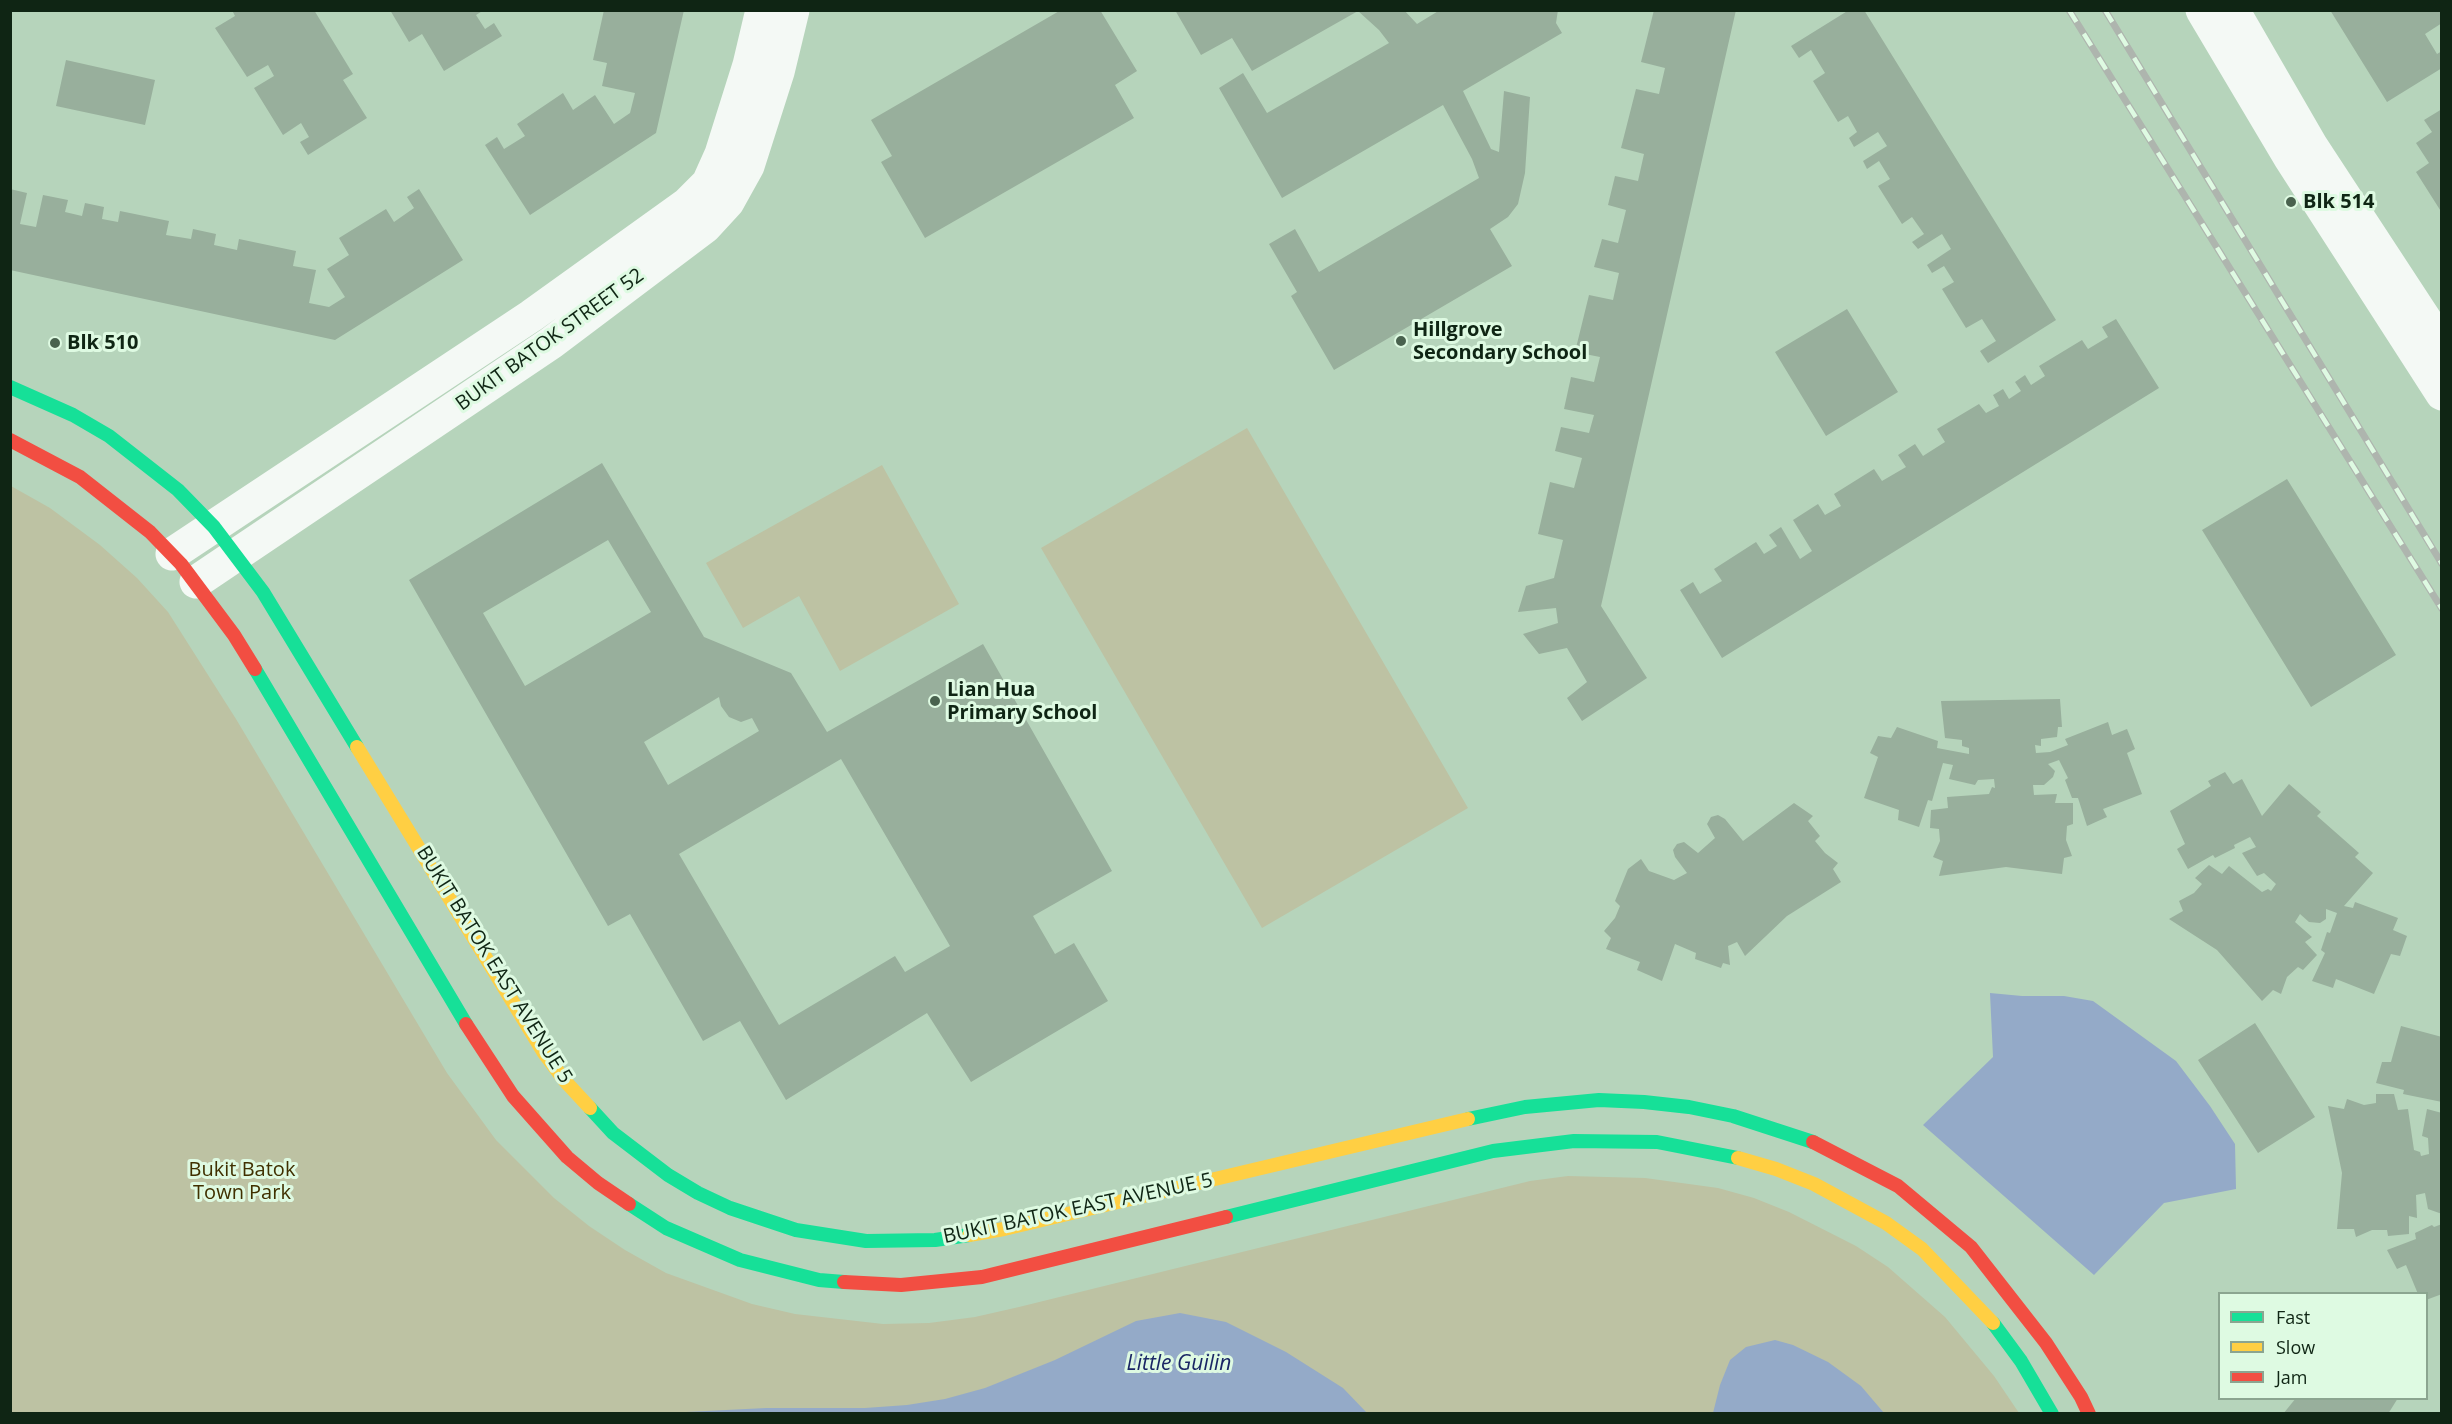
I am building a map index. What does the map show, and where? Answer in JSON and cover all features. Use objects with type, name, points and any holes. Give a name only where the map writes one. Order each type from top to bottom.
[{"type":"street","name":"BUKIT BATOK STREET 52","points":[[172,554],[531,316],[687,204],[708,183],[721,154],[749,65],[762,10]]},
{"type":"street","name":"BUKIT BATOK STREET 52","points":[[196,582],[551,342],[705,226],[728,202],[748,166],[778,72],[792,10]]},
{"type":"street","points":[[2202,10],[2290,158],[2442,394]]},
{"type":"street","points":[[2233,10],[2311,146],[2442,345]]},
{"type":"street","name":"BUKIT BATOK EAST AVENUE 5","points":[[10,387],[73,415],[109,436],[178,490],[214,526],[263,592],[544,1053],[565,1081],[613,1133],[640,1155],[668,1175],[730,1208],[796,1230],[831,1237],[877,1241],[935,1240],[1005,1229],[1473,1117],[1525,1107],[1599,1100],[1689,1107],[1776,1128],[1829,1149],[1898,1186],[1971,1247],[2046,1343],[2089,1413]]},
{"type":"street","name":"BUKIT BATOK EAST AVENUE 5","points":[[10,440],[80,477],[116,504],[150,532],[196,582],[234,634],[277,703],[469,1028],[513,1096],[567,1157],[598,1183],[666,1228],[740,1260],[819,1280],[901,1285],[941,1282],[992,1275],[1493,1151],[1574,1141],[1657,1142],[1743,1158],[1776,1169],[1814,1184],[1886,1223],[1922,1249],[1997,1327],[2021,1361],[2052,1413]]},
{"type":"green space","points":[[1247,428],[1468,808],[1262,928],[1041,548]]},
{"type":"green space","points":[[882,465],[959,604],[840,671],[799,596],[743,628],[706,563]]},
{"type":"green space","name":"Bukit Batok Town Park","points":[[11,486],[50,508],[100,545],[137,578],[168,612],[236,719],[447,1073],[496,1140],[554,1198],[589,1226],[666,1273],[752,1304],[795,1314],[883,1324],[929,1323],[975,1317],[1019,1307],[1530,1181],[1568,1176],[1645,1178],[1718,1188],[1754,1198],[1789,1212],[1856,1246],[1888,1267],[1945,1317],[1994,1376],[2019,1413],[11,1414]]},
{"type":"water","points":[[1990,993],[2064,996],[2093,1001],[2176,1061],[2235,1144],[2236,1189],[2164,1203],[2094,1275],[1923,1125],[1993,1057]]},
{"type":"water","name":"Little Guilin","points":[[1180,1313],[1226,1322],[1286,1352],[1343,1388],[1367,1413],[666,1413],[766,1408],[865,1408],[945,1399],[985,1388],[1055,1360],[1136,1321]]},
{"type":"water","points":[[1775,1340],[1793,1345],[1828,1362],[1861,1386],[1884,1413],[1713,1413],[1720,1385],[1730,1360],[1746,1347]]},
{"type":"building","points":[[232,10],[314,10],[353,74],[343,80],[367,118],[308,155],[300,142],[309,137],[301,123],[283,135],[254,88],[274,76],[268,65],[247,77],[215,28],[235,16]]},
{"type":"building","points":[[390,10],[484,10],[476,15],[485,29],[494,23],[502,36],[444,71],[422,34],[409,42]]},
{"type":"building","points":[[604,10],[684,10],[656,133],[530,215],[485,145],[497,137],[504,149],[525,136],[517,124],[563,93],[573,110],[595,95],[614,124],[630,113],[635,93],[602,86],[607,63],[593,60]]},
{"type":"building","points":[[1061,10],[1100,10],[1137,71],[1115,85],[1134,118],[925,238],[881,162],[892,156],[871,120]]},
{"type":"building","points":[[1175,10],[1404,10],[1417,24],[1440,10],[1558,10],[1556,23],[1562,33],[1463,91],[1491,149],[1499,152],[1504,91],[1530,97],[1525,173],[1518,204],[1508,217],[1490,229],[1512,266],[1334,370],[1291,296],[1297,292],[1269,244],[1295,229],[1319,272],[1479,178],[1472,159],[1443,105],[1282,198],[1219,88],[1243,73],[1267,113],[1389,43],[1379,30],[1358,11],[1252,71],[1232,38],[1201,55]]},
{"type":"building","points":[[1654,10],[1736,10],[1601,606],[1647,678],[1582,721],[1567,698],[1587,682],[1567,648],[1539,654],[1523,634],[1558,623],[1556,608],[1518,612],[1526,586],[1554,578],[1563,540],[1538,534],[1550,482],[1574,488],[1582,458],[1555,451],[1561,427],[1589,433],[1594,415],[1564,409],[1571,377],[1594,382],[1600,357],[1575,352],[1589,295],[1613,300],[1619,273],[1594,267],[1602,239],[1618,243],[1626,210],[1608,205],[1615,176],[1638,181],[1644,154],[1621,148],[1636,89],[1659,94],[1665,68],[1641,62]]},
{"type":"building","points":[[1849,10],[1864,10],[2056,320],[1988,363],[1980,351],[1996,341],[1982,319],[1966,328],[1942,289],[1954,282],[1944,266],[1932,273],[1927,265],[1951,249],[1942,234],[1918,249],[1912,242],[1924,234],[1912,217],[1902,224],[1878,186],[1890,179],[1879,161],[1867,169],[1863,161],[1887,146],[1878,132],[1854,147],[1849,138],[1857,132],[1848,116],[1838,122],[1813,81],[1825,73],[1811,50],[1799,58],[1791,46]]},
{"type":"building","points":[[2330,10],[2439,10],[2442,23],[2425,34],[2437,54],[2442,51],[2442,68],[2387,102]]},
{"type":"building","points":[[66,60],[155,80],[145,125],[56,106]]},
{"type":"building","points":[[2442,109],[2442,213],[2416,172],[2429,163],[2416,143],[2432,132],[2424,120]]},
{"type":"building","points":[[10,189],[27,193],[20,224],[36,227],[43,195],[68,200],[65,212],[82,216],[85,203],[104,207],[102,219],[118,222],[120,211],[169,221],[166,235],[191,239],[193,229],[216,234],[214,245],[237,250],[239,239],[296,251],[293,266],[316,270],[309,303],[329,307],[345,297],[327,269],[349,255],[339,238],[386,209],[394,222],[414,208],[407,197],[419,189],[463,260],[335,340],[10,270]]},
{"type":"building","points":[[1847,309],[1898,392],[1826,436],[1775,352]]},
{"type":"building","points":[[2116,319],[2159,388],[1722,658],[1680,590],[1693,582],[1700,594],[1722,581],[1714,569],[1756,542],[1764,554],[1777,546],[1769,535],[1781,527],[1800,559],[1812,551],[1793,520],[1818,504],[1825,515],[1841,506],[1834,494],[1874,469],[1882,481],[1906,467],[1898,455],[1915,444],[1923,456],[1945,442],[1937,429],[1979,404],[1986,413],[1999,406],[1993,395],[2003,389],[2009,399],[2021,391],[2015,382],[2025,375],[2031,385],[2045,376],[2039,366],[2082,340],[2088,349],[2108,337],[2102,327]]},
{"type":"building","points":[[602,463],[704,637],[791,673],[827,732],[983,644],[1112,871],[1033,916],[1055,954],[1074,943],[1108,1001],[971,1082],[927,1013],[786,1100],[740,1021],[703,1041],[630,914],[608,926],[409,580]],"holes":[[[608,540],[651,612],[525,686],[483,613]],[[719,697],[721,706],[729,717],[741,722],[752,718],[759,731],[668,785],[644,742]],[[841,759],[950,946],[905,972],[895,956],[779,1025],[679,854]]]},
{"type":"building","points":[[2287,479],[2396,655],[2311,707],[2202,530]]},
{"type":"building","points":[[2060,699],[2062,727],[2058,727],[2057,737],[2041,739],[2041,746],[2035,745],[2036,753],[2050,752],[2068,745],[2065,739],[2108,722],[2112,735],[2127,729],[2135,749],[2127,753],[2142,794],[2103,809],[2107,817],[2087,826],[2078,798],[2072,798],[2065,780],[2068,778],[2059,760],[2048,764],[2055,771],[2053,777],[2044,785],[2033,785],[2034,795],[2057,794],[2055,803],[2073,803],[2073,824],[2067,826],[2066,840],[2072,856],[2064,858],[2062,874],[2006,867],[1939,876],[1943,861],[1933,857],[1940,841],[1939,829],[1930,828],[1931,810],[1948,808],[1947,797],[1989,794],[1992,787],[1995,788],[1994,779],[1978,780],[1975,785],[1949,779],[1953,765],[1943,763],[1932,801],[1928,800],[1919,827],[1898,820],[1899,810],[1864,798],[1878,757],[1870,753],[1878,736],[1891,738],[1897,727],[1938,741],[1937,748],[1969,754],[1969,748],[1962,746],[1962,740],[1945,738],[1941,701]]},
{"type":"building","points":[[2225,772],[2233,784],[2242,779],[2262,816],[2289,784],[2321,812],[2317,816],[2359,853],[2355,857],[2373,873],[2344,906],[2353,908],[2355,902],[2398,918],[2393,930],[2407,936],[2400,956],[2391,954],[2374,994],[2336,979],[2333,988],[2312,981],[2325,953],[2321,950],[2327,932],[2330,933],[2337,913],[2326,909],[2326,919],[2320,923],[2309,922],[2300,914],[2295,922],[2312,937],[2305,942],[2317,955],[2303,970],[2298,967],[2287,977],[2281,994],[2273,990],[2262,1001],[2217,950],[2169,919],[2183,911],[2179,901],[2194,893],[2202,884],[2195,878],[2209,865],[2222,874],[2229,866],[2262,892],[2268,889],[2271,891],[2276,884],[2264,873],[2257,876],[2242,853],[2256,847],[2250,837],[2234,845],[2235,848],[2215,858],[2213,855],[2188,869],[2177,849],[2185,844],[2170,811],[2211,786],[2208,781]]},
{"type":"building","points":[[1794,803],[1813,816],[1808,821],[1820,836],[1815,841],[1838,863],[1833,869],[1841,882],[1787,916],[1745,956],[1737,942],[1728,946],[1730,965],[1723,963],[1721,968],[1695,959],[1696,953],[1675,944],[1662,981],[1637,970],[1640,962],[1606,949],[1611,938],[1604,931],[1615,918],[1620,906],[1615,901],[1628,869],[1641,859],[1649,871],[1674,880],[1687,873],[1675,857],[1673,850],[1677,844],[1684,842],[1698,853],[1715,838],[1707,824],[1711,817],[1718,815],[1725,819],[1743,841]]},
{"type":"building","points":[[2255,1023],[2315,1117],[2258,1153],[2198,1060]]},
{"type":"building","points":[[2401,1026],[2442,1037],[2442,1102],[2403,1094],[2404,1090],[2376,1083],[2382,1062],[2391,1062]]},
{"type":"building","points":[[2376,1094],[2394,1094],[2398,1110],[2408,1109],[2414,1150],[2420,1152],[2421,1156],[2429,1154],[2428,1138],[2422,1136],[2427,1109],[2442,1113],[2442,1214],[2428,1209],[2425,1193],[2416,1195],[2417,1218],[2409,1216],[2409,1234],[2388,1236],[2387,1230],[2372,1230],[2356,1237],[2354,1229],[2337,1229],[2342,1173],[2328,1106],[2344,1109],[2347,1099],[2364,1105],[2376,1103]]},
{"type":"building","points":[[2442,1224],[2442,1294],[2428,1299],[2428,1292],[2417,1292],[2406,1265],[2397,1269],[2387,1250],[2416,1239],[2415,1233],[2432,1225],[2434,1227]]},
{"type":"building","points":[[2294,1400],[2397,1400],[2388,1414],[2283,1414]]},
{"type":"railway","points":[[2069,10],[2442,609]]},
{"type":"railway","points":[[2105,10],[2442,564]]},
{"type":"traffic: fast","points":[[10,387],[73,415],[109,436],[178,490],[214,527],[263,592],[357,747]]},
{"type":"traffic: fast","points":[[255,669],[466,1024]]},
{"type":"traffic: fast","points":[[1468,1119],[1525,1107],[1599,1100],[1644,1102],[1689,1107],[1733,1116],[1813,1142]]},
{"type":"traffic: fast","points":[[590,1108],[613,1133],[668,1175],[730,1208],[796,1230],[866,1241],[935,1240],[969,1235]]},
{"type":"traffic: fast","points":[[1226,1217],[1493,1151],[1574,1141],[1657,1142],[1738,1158]]},
{"type":"traffic: fast","points":[[629,1204],[666,1228],[740,1260],[819,1280],[844,1282]]},
{"type":"traffic: fast","points":[[1993,1323],[2021,1361],[2052,1414]]},
{"type":"traffic: slow","points":[[357,747],[544,1053],[565,1081],[590,1108]]},
{"type":"traffic: slow","points":[[969,1235],[1004,1229],[1468,1119]]},
{"type":"traffic: slow","points":[[1738,1158],[1776,1169],[1814,1184],[1886,1223],[1922,1249],[1993,1323]]},
{"type":"traffic: jam","points":[[10,440],[80,477],[150,532],[181,564],[234,635],[255,669]]},
{"type":"traffic: jam","points":[[466,1024],[513,1096],[567,1157],[598,1183],[629,1204]]},
{"type":"traffic: jam","points":[[1813,1142],[1898,1186],[1971,1247],[2046,1343],[2081,1397],[2089,1414]]},
{"type":"traffic: jam","points":[[844,1282],[901,1285],[982,1277],[1226,1217]]},
{"type":"place","name":"Blk 514","points":[[2291,202]]},
{"type":"place","name":"Hillgrove Secondary School","points":[[1401,341]]},
{"type":"place","name":"Blk 510","points":[[55,343]]},
{"type":"place","name":"Lian Hua Primary School","points":[[935,701]]}]
